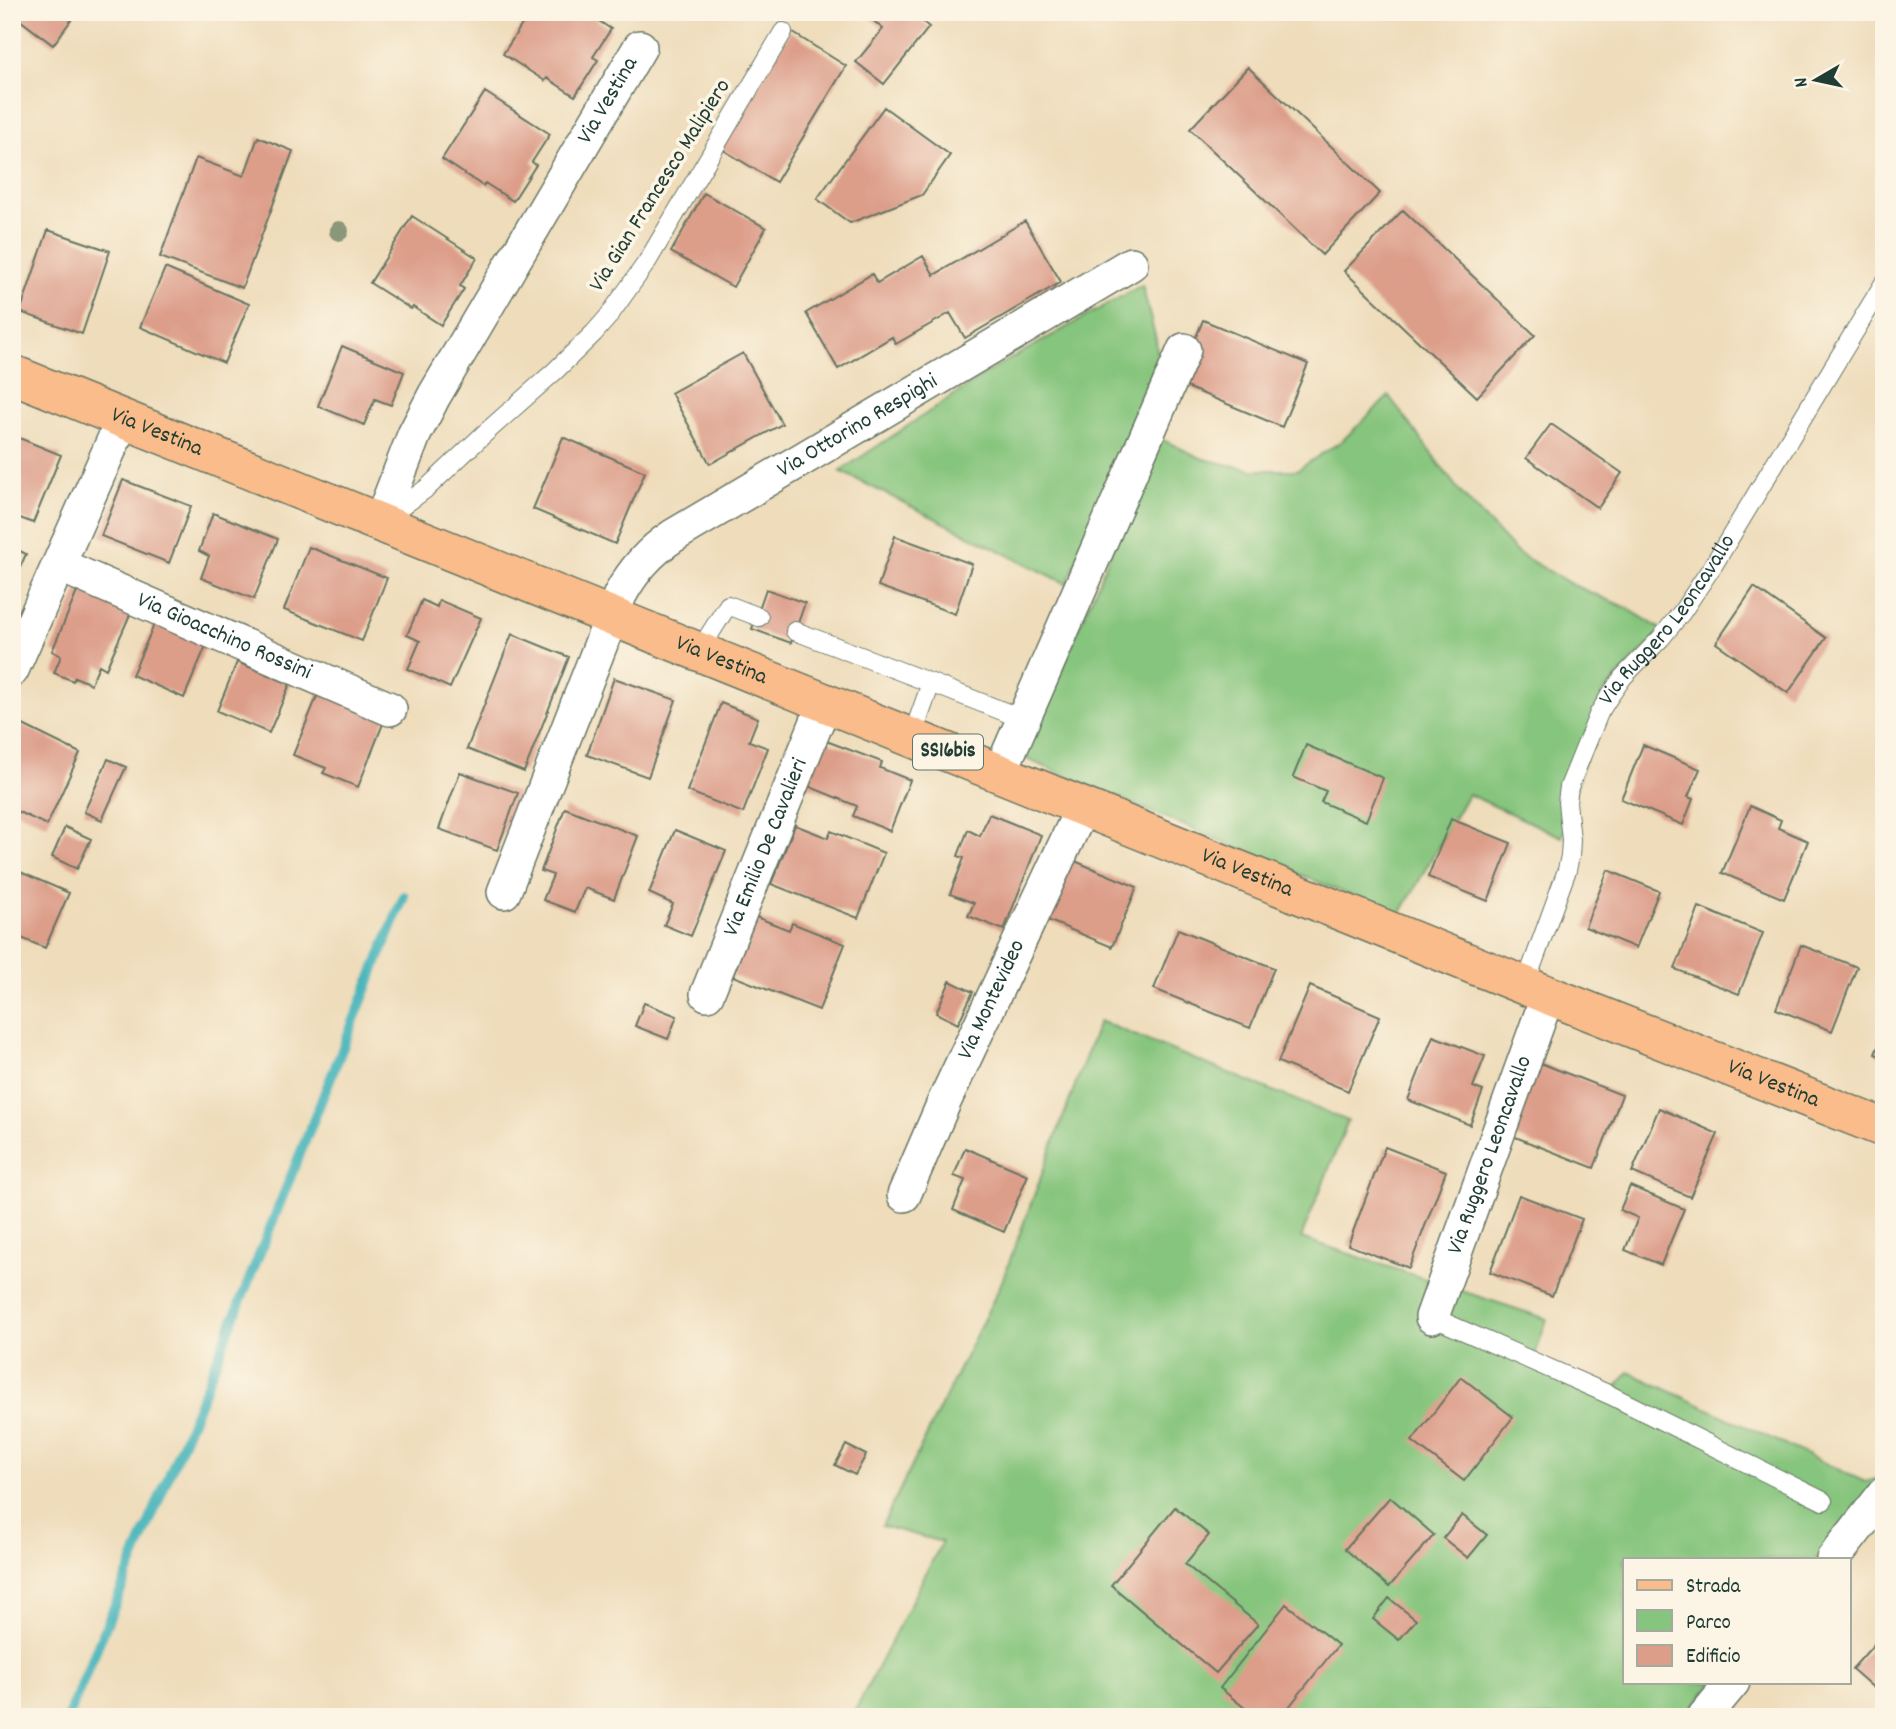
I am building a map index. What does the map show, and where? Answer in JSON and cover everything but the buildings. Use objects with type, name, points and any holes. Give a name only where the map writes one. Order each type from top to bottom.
[{"type":"main road","name":"Via Vestina","points":[[12,374],[1884,1128]]},
{"type":"street","name":"Via Vestina","points":[[380,523],[414,435],[434,396],[640,47]]},
{"type":"street","name":"Via Ottorino Respighi","points":[[612,616],[631,575],[648,555],[673,536],[1131,264]]},
{"type":"street","points":[[1000,773],[1184,349]]},
{"type":"street","points":[[12,670],[123,419]]},
{"type":"street","name":"Via Gioacchino Rossini","points":[[59,565],[390,709]]},
{"type":"street","points":[[504,892],[612,616]]},
{"type":"street","name":"Via Emilio De Cavalieri","points":[[707,994],[825,702]]},
{"type":"street","name":"Via Montevideo","points":[[904,1195],[945,1100],[1083,806]]},
{"type":"street","name":"Via Ruggero Leoncavallo","points":[[1432,1317],[1536,990]]},
{"type":"street","points":[[1834,1558],[1884,1494]]},
{"type":"street","points":[[1704,1717],[1731,1684]]},
{"type":"lane","name":"Via Gian Francesco Malipiero","points":[[380,523],[427,488],[555,371],[608,317],[647,262],[783,32]]},
{"type":"lane","name":"Via Ruggero Leoncavallo","points":[[1536,990],[1567,870],[1570,848],[1567,802],[1569,788],[1599,713],[1623,677],[1682,612],[1714,564],[1884,283]]},
{"type":"lane","points":[[699,651],[728,605],[759,617]]},
{"type":"lane","points":[[795,631],[1023,719]]},
{"type":"lane","points":[[912,737],[931,683]]},
{"type":"lane","points":[[1432,1317],[1610,1395],[1823,1500]]},
{"type":"green space","points":[[1142,285],[1156,340],[1158,360],[1067,584],[840,471],[996,367]]},
{"type":"green space","points":[[1389,396],[1460,492],[1516,552],[1573,585],[1627,608],[1662,630],[1603,693],[1562,837],[1468,794],[1399,916],[1024,758],[1159,438],[1203,459],[1252,470],[1297,470],[1343,440]]},
{"type":"green space","points":[[1099,1021],[1348,1121],[1301,1238],[1547,1319],[1534,1358],[1615,1389],[1629,1372],[1865,1482],[1884,1477],[1884,1480],[1818,1558],[1623,1558],[1623,1684],[1712,1684],[1684,1717],[852,1717],[942,1542],[882,1526],[1001,1284]]},
{"type":"waterway","points":[[68,1717],[205,1389],[404,896]]}]
